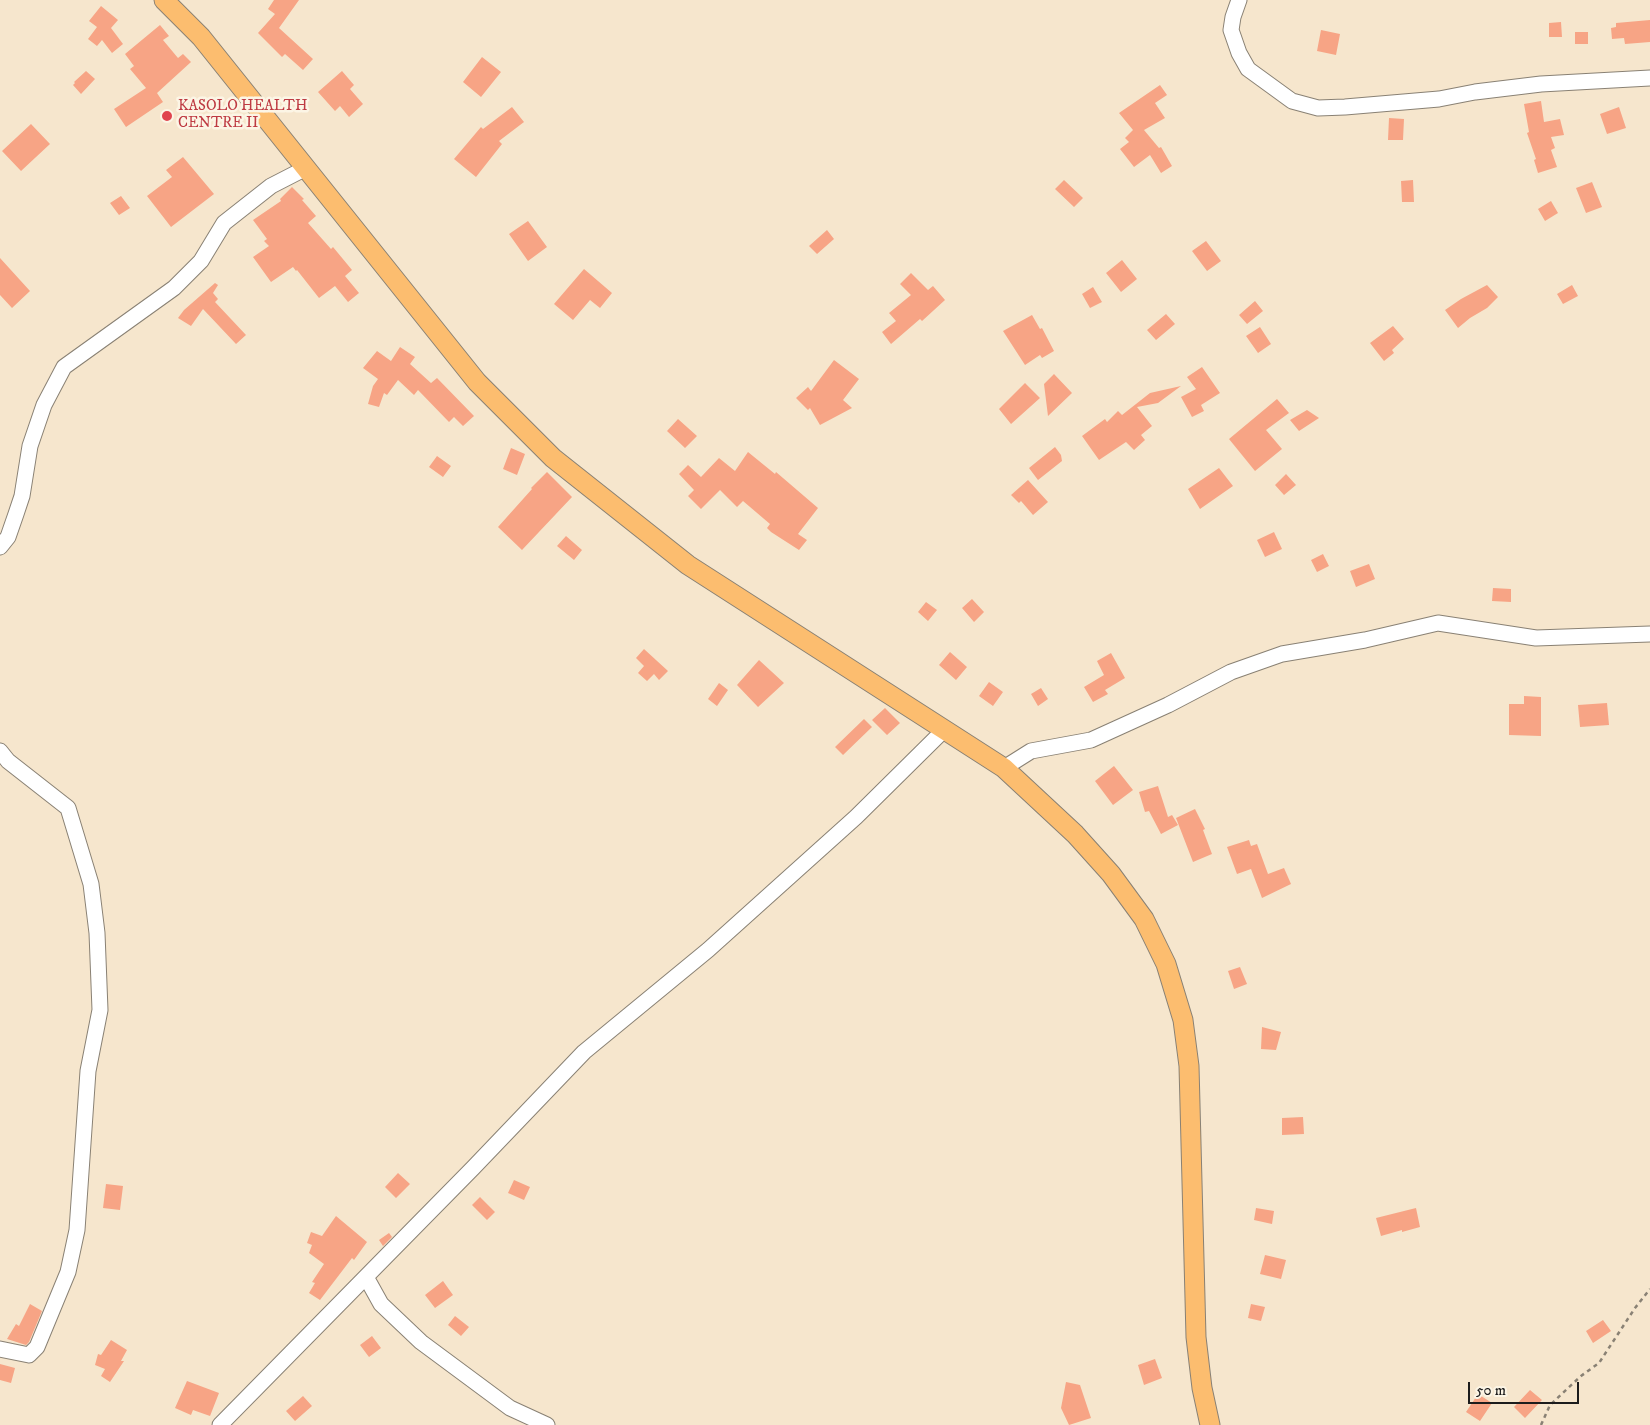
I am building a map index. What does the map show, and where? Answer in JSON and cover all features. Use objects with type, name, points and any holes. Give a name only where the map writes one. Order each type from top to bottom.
[{"type":"main road","points":[[164,0],[201,37],[477,382],[553,458],[688,565],[1004,768],[1075,834],[1111,874],[1144,919],[1166,964],[1183,1020],[1190,1066],[1196,1337],[1202,1388],[1210,1425]]},
{"type":"street","points":[[1239,0],[1231,30],[1239,53],[1248,69],[1292,101],[1318,108],[1345,108],[1439,98],[1541,84],[1650,78]]},
{"type":"street","points":[[0,547],[8,537],[22,496],[30,446],[44,405],[64,367],[174,288],[201,261],[224,223],[271,186],[306,168]]},
{"type":"street","points":[[1004,768],[1031,751],[1091,740],[1168,706],[1231,672],[1282,654],[1364,640],[1438,623],[1536,638],[1650,634]]},
{"type":"street","points":[[220,1425],[584,1052],[708,950],[849,824],[945,729]]},
{"type":"street","points":[[0,752],[8,761],[68,808],[91,884],[100,1010],[88,1072],[77,1230],[68,1272],[37,1348],[29,1355],[0,1349]]},
{"type":"street","points":[[366,1277],[381,1304],[421,1342],[510,1408],[547,1425]]},
{"type":"path","points":[[1541,1425],[1550,1405],[1581,1376],[1599,1363],[1635,1308],[1650,1290]]},
{"type":"building","points":[[274,0],[299,0],[279,28],[313,59],[303,70],[285,54],[282,57],[258,33],[275,14],[268,9]]},
{"type":"building","points":[[101,6],[118,20],[111,28],[123,44],[112,53],[102,40],[97,46],[88,39],[97,27],[89,21]]},
{"type":"building","points":[[1650,20],[1650,42],[1625,44],[1624,38],[1612,39],[1611,28],[1616,27],[1616,23]]},
{"type":"building","points":[[1561,22],[1562,37],[1549,37],[1549,23]]},
{"type":"building","points":[[160,25],[169,36],[163,40],[178,58],[183,54],[191,62],[157,93],[163,102],[126,127],[114,109],[146,88],[130,69],[134,66],[125,54]]},
{"type":"building","points":[[1321,30],[1340,34],[1336,55],[1317,51]]},
{"type":"building","points":[[1575,32],[1588,32],[1588,44],[1575,44]]},
{"type":"building","points":[[482,57],[501,72],[481,97],[463,82]]},
{"type":"building","points":[[86,71],[95,79],[81,94],[73,85]]},
{"type":"building","points":[[342,71],[354,85],[350,89],[363,104],[349,117],[340,106],[335,111],[318,92]]},
{"type":"building","points":[[1160,85],[1167,95],[1155,103],[1165,118],[1144,130],[1159,148],[1161,147],[1172,166],[1161,173],[1150,155],[1134,167],[1120,149],[1129,142],[1125,138],[1133,130],[1119,113]]},
{"type":"building","points":[[1541,101],[1544,122],[1560,119],[1564,135],[1551,137],[1555,148],[1551,150],[1557,167],[1538,173],[1534,160],[1536,159],[1527,133],[1529,132],[1524,104]]},
{"type":"building","points":[[512,107],[524,122],[499,141],[502,144],[476,177],[454,159],[481,127],[483,129]]},
{"type":"building","points":[[1619,107],[1626,128],[1607,134],[1600,114]]},
{"type":"building","points":[[1389,118],[1404,119],[1403,140],[1388,140]]},
{"type":"building","points":[[31,124],[50,144],[21,171],[2,151]]},
{"type":"building","points":[[183,157],[214,194],[171,227],[147,196],[172,177],[166,170]]},
{"type":"building","points":[[1064,180],[1083,198],[1074,207],[1055,189]]},
{"type":"building","points":[[1413,180],[1414,202],[1402,202],[1401,181]]},
{"type":"building","points":[[1592,182],[1602,207],[1586,213],[1576,188]]},
{"type":"building","points":[[292,187],[304,199],[302,200],[316,216],[308,223],[331,249],[333,247],[352,270],[345,276],[359,293],[348,302],[335,286],[319,298],[293,267],[271,282],[253,257],[269,246],[264,241],[267,239],[253,220],[281,201],[280,199]]},
{"type":"building","points":[[121,196],[130,208],[119,215],[110,203]]},
{"type":"building","points":[[1551,201],[1558,213],[1545,221],[1538,209]]},
{"type":"building","points":[[528,221],[547,247],[528,261],[509,234]]},
{"type":"building","points":[[827,230],[834,239],[817,254],[809,246]]},
{"type":"building","points":[[1206,241],[1221,261],[1207,271],[1192,251]]},
{"type":"building","points":[[0,258],[30,291],[12,308],[0,295]]},
{"type":"building","points":[[1122,260],[1137,279],[1121,292],[1106,273]]},
{"type":"building","points":[[584,269],[612,293],[600,308],[590,300],[573,320],[554,304]]},
{"type":"building","points":[[911,273],[928,290],[933,286],[945,300],[922,321],[920,319],[891,344],[882,332],[896,321],[889,313],[911,295],[900,284]]},
{"type":"building","points":[[215,283],[218,285],[213,293],[218,299],[215,302],[246,335],[236,344],[203,309],[191,326],[178,318],[184,310]]},
{"type":"building","points":[[1487,285],[1498,297],[1487,308],[1458,328],[1445,310]]},
{"type":"building","points":[[1572,285],[1578,296],[1563,304],[1557,294]]},
{"type":"building","points":[[1093,287],[1102,302],[1090,308],[1082,294]]},
{"type":"building","points":[[1255,301],[1263,311],[1247,324],[1239,315]]},
{"type":"building","points":[[1166,314],[1175,324],[1156,340],[1147,330]]},
{"type":"building","points":[[1032,315],[1040,329],[1042,328],[1054,351],[1042,358],[1040,355],[1025,365],[1003,331]]},
{"type":"building","points":[[1393,326],[1404,339],[1392,350],[1394,353],[1384,361],[1370,343]]},
{"type":"building","points":[[1260,327],[1271,344],[1258,353],[1246,336]]},
{"type":"building","points":[[400,347],[415,357],[410,364],[431,383],[437,378],[474,416],[463,426],[454,417],[449,422],[418,390],[414,395],[398,380],[387,395],[384,393],[379,407],[368,404],[373,386],[378,379],[363,368],[377,351],[391,361]]},
{"type":"building","points":[[834,360],[859,379],[843,400],[852,408],[820,425],[810,408],[808,410],[796,398],[808,387],[811,391]]},
{"type":"building","points":[[1202,367],[1220,393],[1201,405],[1204,411],[1192,417],[1181,397],[1196,389],[1187,377]]},
{"type":"building","points":[[1054,374],[1072,393],[1048,416],[1044,384]]},
{"type":"building","points":[[1025,383],[1040,398],[1011,424],[999,409]]},
{"type":"building","points":[[1181,386],[1158,403],[1137,407],[1152,426],[1141,435],[1145,440],[1134,450],[1126,442],[1099,460],[1082,436],[1105,419],[1107,422],[1118,411],[1122,415],[1150,393]]},
{"type":"building","points":[[1277,399],[1289,413],[1266,430],[1282,449],[1255,471],[1229,439]]},
{"type":"building","points":[[1307,410],[1319,418],[1299,431],[1290,420]]},
{"type":"building","points":[[678,419],[697,436],[685,448],[667,431]]},
{"type":"building","points":[[1055,447],[1061,455],[1062,461],[1038,480],[1029,468]]},
{"type":"building","points":[[511,448],[525,454],[517,475],[503,469]]},
{"type":"building","points":[[748,452],[775,474],[776,472],[818,508],[798,534],[807,540],[799,550],[771,532],[767,528],[770,524],[743,501],[737,507],[720,490],[701,509],[688,496],[694,490],[679,474],[688,465],[701,477],[719,458],[735,471]]},
{"type":"building","points":[[437,456],[451,466],[443,477],[429,467]]},
{"type":"building","points":[[1219,468],[1233,486],[1200,509],[1188,489]]},
{"type":"building","points":[[547,472],[572,497],[522,550],[498,527]]},
{"type":"building","points":[[1286,474],[1296,485],[1284,495],[1275,485]]},
{"type":"building","points":[[1028,480],[1048,502],[1033,515],[1021,501],[1019,503],[1011,495]]},
{"type":"building","points":[[1274,532],[1282,549],[1265,557],[1257,540]]},
{"type":"building","points":[[566,536],[582,550],[574,560],[557,546]]},
{"type":"building","points":[[1323,554],[1329,566],[1317,572],[1311,560]]},
{"type":"building","points":[[1369,564],[1375,579],[1356,587],[1350,571]]},
{"type":"building","points":[[1493,588],[1511,589],[1511,602],[1492,601]]},
{"type":"building","points":[[972,599],[984,612],[974,622],[962,608]]},
{"type":"building","points":[[926,602],[937,610],[928,621],[918,612]]},
{"type":"building","points":[[644,649],[668,671],[659,680],[654,674],[647,681],[638,673],[644,666],[636,658]]},
{"type":"building","points":[[950,652],[967,667],[956,680],[939,665]]},
{"type":"building","points":[[1111,653],[1125,678],[1105,690],[1108,694],[1093,702],[1084,687],[1104,675],[1097,661]]},
{"type":"building","points":[[759,660],[784,683],[758,707],[737,685]]},
{"type":"building","points":[[989,682],[1003,692],[993,706],[979,696]]},
{"type":"building","points":[[719,683],[728,690],[717,706],[708,699]]},
{"type":"building","points":[[1041,688],[1048,699],[1038,706],[1031,694]]},
{"type":"building","points":[[1524,696],[1541,697],[1541,736],[1509,735],[1509,704],[1524,704]]},
{"type":"building","points":[[1607,703],[1609,725],[1580,727],[1578,705]]},
{"type":"building","points":[[885,708],[900,723],[887,735],[872,720]]},
{"type":"building","points":[[864,719],[872,727],[843,755],[835,747]]},
{"type":"building","points":[[1114,766],[1133,790],[1113,805],[1095,781]]},
{"type":"building","points":[[1158,786],[1168,817],[1172,815],[1178,825],[1161,834],[1149,811],[1145,812],[1139,792]]},
{"type":"building","points":[[1195,809],[1205,829],[1203,830],[1212,854],[1193,862],[1176,818]]},
{"type":"building","points":[[1249,840],[1251,846],[1257,844],[1268,874],[1284,868],[1291,884],[1262,898],[1251,869],[1237,874],[1227,847]]},
{"type":"building","points":[[1240,967],[1247,984],[1234,989],[1228,971]]},
{"type":"building","points":[[1262,1027],[1281,1032],[1276,1050],[1261,1049]]},
{"type":"building","points":[[1303,1117],[1304,1134],[1282,1135],[1282,1118]]},
{"type":"building","points":[[398,1173],[410,1184],[396,1198],[385,1187]]},
{"type":"building","points":[[514,1180],[530,1187],[524,1200],[508,1193]]},
{"type":"building","points":[[106,1184],[123,1186],[120,1210],[103,1208]]},
{"type":"building","points":[[480,1197],[495,1212],[487,1220],[472,1205]]},
{"type":"building","points":[[1256,1208],[1274,1211],[1272,1224],[1254,1220]]},
{"type":"building","points":[[1416,1208],[1420,1227],[1381,1236],[1376,1218]]},
{"type":"building","points":[[336,1216],[367,1242],[354,1260],[352,1258],[320,1300],[309,1293],[315,1283],[312,1282],[324,1264],[309,1253],[312,1245],[307,1243],[311,1232],[322,1236]]},
{"type":"building","points":[[389,1233],[392,1237],[383,1246],[379,1240]]},
{"type":"building","points":[[1265,1255],[1286,1260],[1281,1279],[1260,1274]]},
{"type":"building","points":[[443,1281],[453,1295],[435,1308],[425,1295]]},
{"type":"building","points":[[30,1304],[42,1311],[29,1342],[26,1345],[7,1339],[16,1324],[19,1326]]},
{"type":"building","points":[[1251,1304],[1265,1307],[1261,1321],[1248,1318]]},
{"type":"building","points":[[455,1316],[469,1327],[461,1336],[448,1325]]},
{"type":"building","points":[[1603,1320],[1611,1331],[1593,1343],[1586,1331]]},
{"type":"building","points":[[372,1336],[381,1348],[369,1357],[360,1345]]},
{"type":"building","points":[[111,1340],[127,1350],[121,1361],[124,1361],[110,1382],[101,1376],[105,1369],[95,1365],[98,1354],[101,1355]]},
{"type":"building","points":[[1155,1359],[1162,1378],[1144,1385],[1138,1365]]},
{"type":"building","points":[[0,1364],[15,1368],[11,1383],[0,1380]]},
{"type":"building","points":[[187,1381],[219,1393],[210,1416],[193,1410],[191,1415],[175,1408]]},
{"type":"building","points":[[1066,1382],[1080,1385],[1091,1418],[1069,1425],[1061,1408]]},
{"type":"building","points":[[1530,1390],[1542,1400],[1525,1418],[1514,1407]]},
{"type":"building","points":[[1478,1394],[1492,1403],[1480,1421],[1466,1412]]},
{"type":"building","points":[[303,1396],[312,1406],[295,1421],[286,1411]]},
{"type":"place","name":"KASOLO HEALTH CENTRE II","points":[[167,116]]}]
